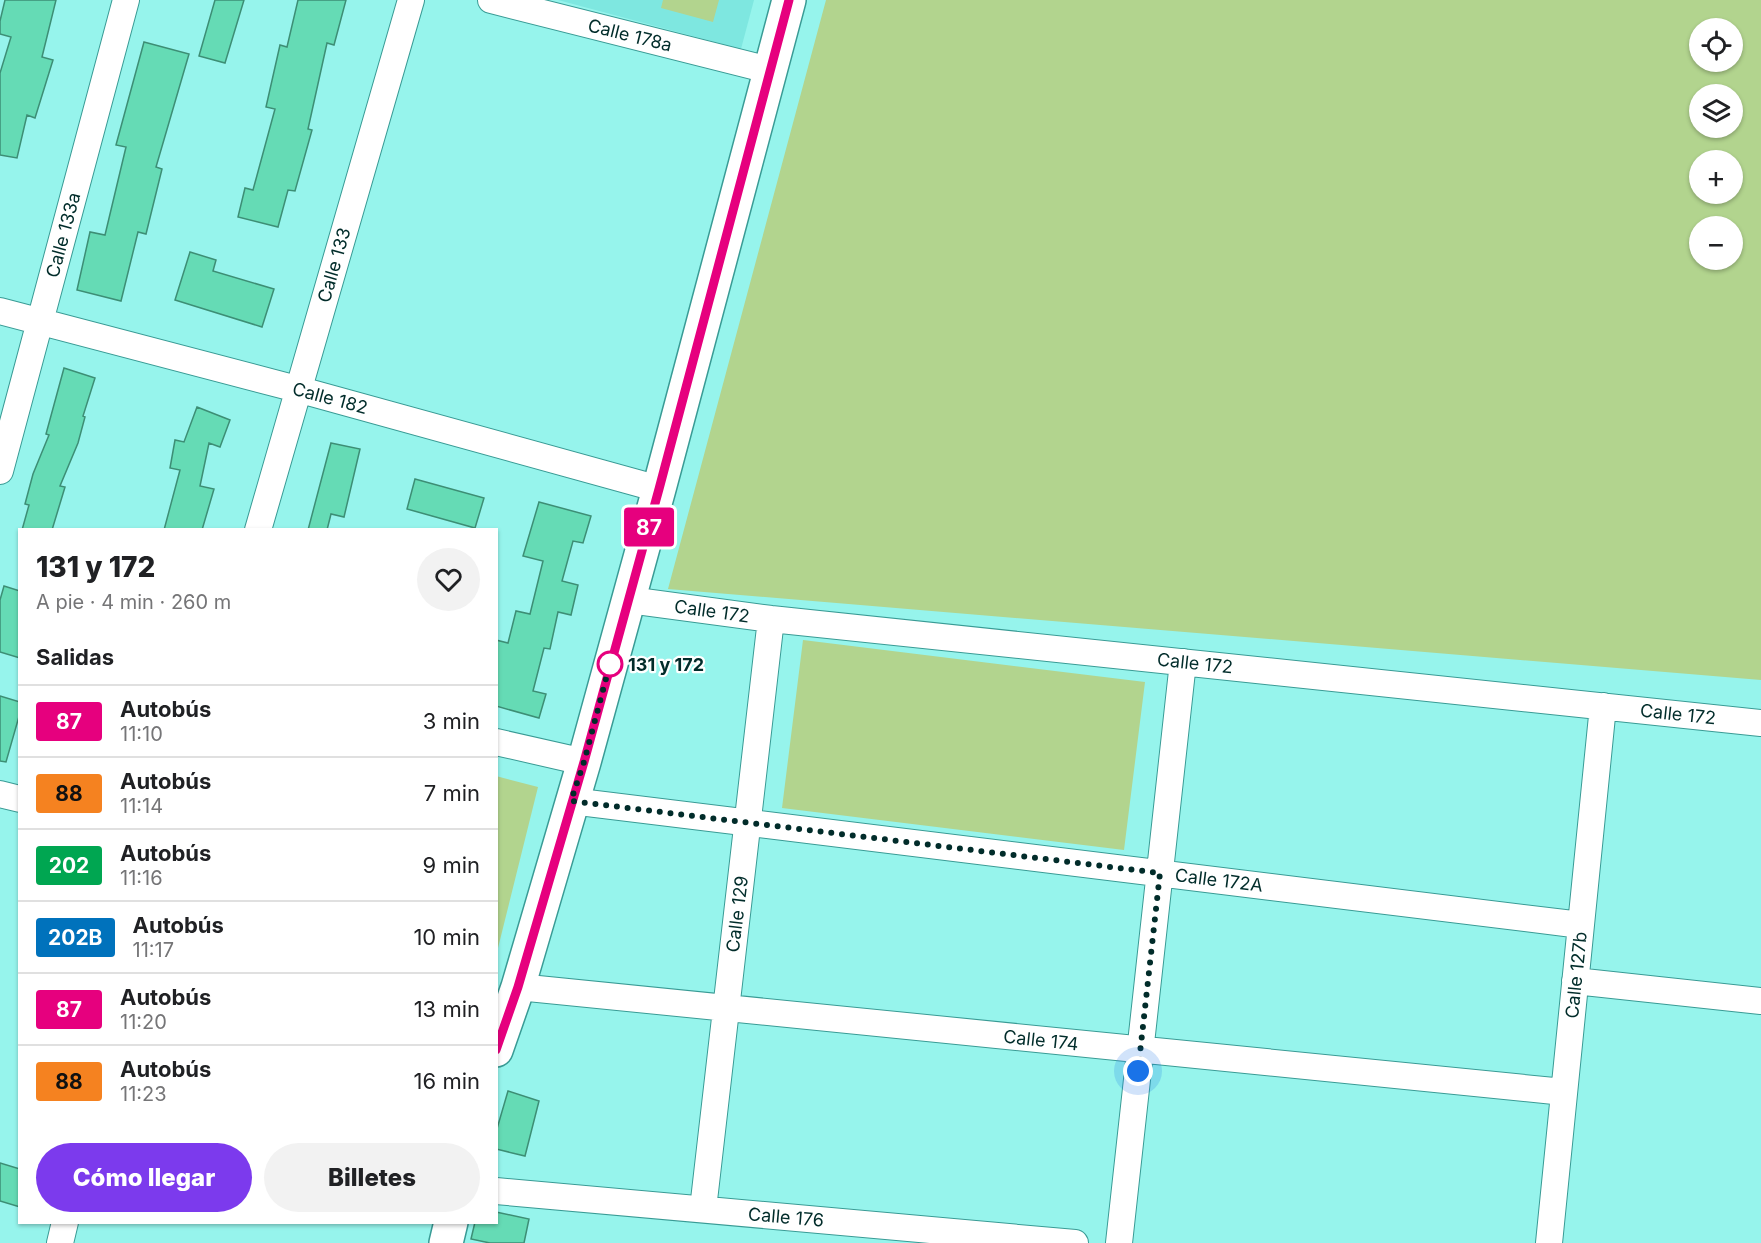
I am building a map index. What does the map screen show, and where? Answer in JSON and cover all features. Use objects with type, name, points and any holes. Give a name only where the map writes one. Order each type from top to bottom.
[{"type":"main road","points":[[498,1044],[518,987],[584,762],[789,0]]},
{"type":"main road","points":[[446,1243],[451,1224]]},
{"type":"street","name":"Calle 133a","points":[[0,471],[126,0]]},
{"type":"street","name":"Calle 133","points":[[259,528],[411,0]]},
{"type":"street","name":"Calle 178a","points":[[491,0],[769,70]]},
{"type":"street","name":"Calle 182","points":[[0,310],[659,489]]},
{"type":"street","name":"Calle 172","points":[[629,600],[771,619],[1761,723]]},
{"type":"street","name":"Calle 129","points":[[703,1209],[771,619]]},
{"type":"street","points":[[1119,1243],[1183,662]]},
{"type":"street","name":"Calle 127b","points":[[1549,1243],[1603,706]]},
{"type":"street","points":[[498,742],[584,762]]},
{"type":"street","points":[[0,794],[18,798]]},
{"type":"street","name":"Calle 172A","points":[[571,801],[1581,924]]},
{"type":"street","points":[[1575,981],[1761,1001]]},
{"type":"street","name":"Calle 174","points":[[518,987],[1564,1092]]},
{"type":"street","name":"Calle 176","points":[[498,1191],[703,1209],[1000,1240],[1075,1243]]},
{"type":"street","points":[[60,1243],[65,1224]]},
{"type":"shaded area","points":[[558,0],[754,0],[741,49]]},
{"type":"green space","points":[[663,0],[719,0],[713,22],[661,8]]},
{"type":"green space","points":[[826,0],[1761,0],[1761,680],[668,589]]},
{"type":"green space","points":[[803,640],[1145,682],[1124,850],[782,808]]},
{"type":"green space","points":[[498,777],[538,787],[498,948]]},
{"type":"building","points":[[5,0],[56,0],[42,57],[53,60],[35,118],[27,115],[17,158],[0,155],[0,73],[11,37],[0,34],[0,21]]},
{"type":"building","points":[[215,0],[244,0],[225,63],[199,56]]},
{"type":"building","points":[[298,0],[346,0],[334,45],[327,43],[308,129],[312,130],[295,191],[288,190],[278,227],[238,217],[245,188],[253,190],[275,109],[266,107],[280,45],[287,47]]},
{"type":"building","points":[[144,42],[189,54],[156,167],[162,169],[146,234],[138,232],[121,301],[77,290],[90,232],[105,235],[126,147],[116,145]]},
{"type":"building","points":[[190,252],[216,260],[213,271],[274,289],[262,327],[175,300]]},
{"type":"building","points":[[64,368],[95,378],[83,416],[85,417],[78,443],[60,486],[65,487],[53,528],[23,528],[29,505],[25,504],[33,474],[49,435],[46,434]]},
{"type":"building","points":[[197,407],[230,420],[220,447],[209,443],[200,486],[214,489],[203,528],[165,528],[180,470],[170,468],[175,440],[184,442]]},
{"type":"building","points":[[331,443],[360,449],[344,517],[331,514],[328,528],[309,528]]},
{"type":"building","points":[[415,479],[484,498],[475,528],[407,509]]},
{"type":"building","points":[[539,502],[591,516],[583,543],[573,541],[562,581],[578,585],[571,615],[558,612],[550,649],[544,648],[533,691],[546,694],[539,718],[498,707],[498,640],[508,643],[516,611],[530,614],[543,561],[523,556]]},
{"type":"building","points":[[4,586],[18,590],[18,657],[0,652],[0,600]]},
{"type":"building","points":[[0,696],[18,701],[18,720],[6,762],[0,761]]},
{"type":"building","points":[[508,1091],[539,1101],[525,1156],[498,1149],[498,1125]]},
{"type":"building","points":[[0,1163],[18,1168],[18,1206],[0,1201]]},
{"type":"building","points":[[498,1212],[529,1219],[524,1243],[490,1243],[471,1239],[475,1224],[498,1224]]},
{"type":"bus line","name":"87","points":[[498,1044],[518,987],[584,762],[789,0]]},
{"type":"place","name":"131 y 172","points":[[610,664]]},
{"type":"route","points":[[610,664],[612,656],[584,762],[571,801],[1160,873],[1138,1071]]}]
